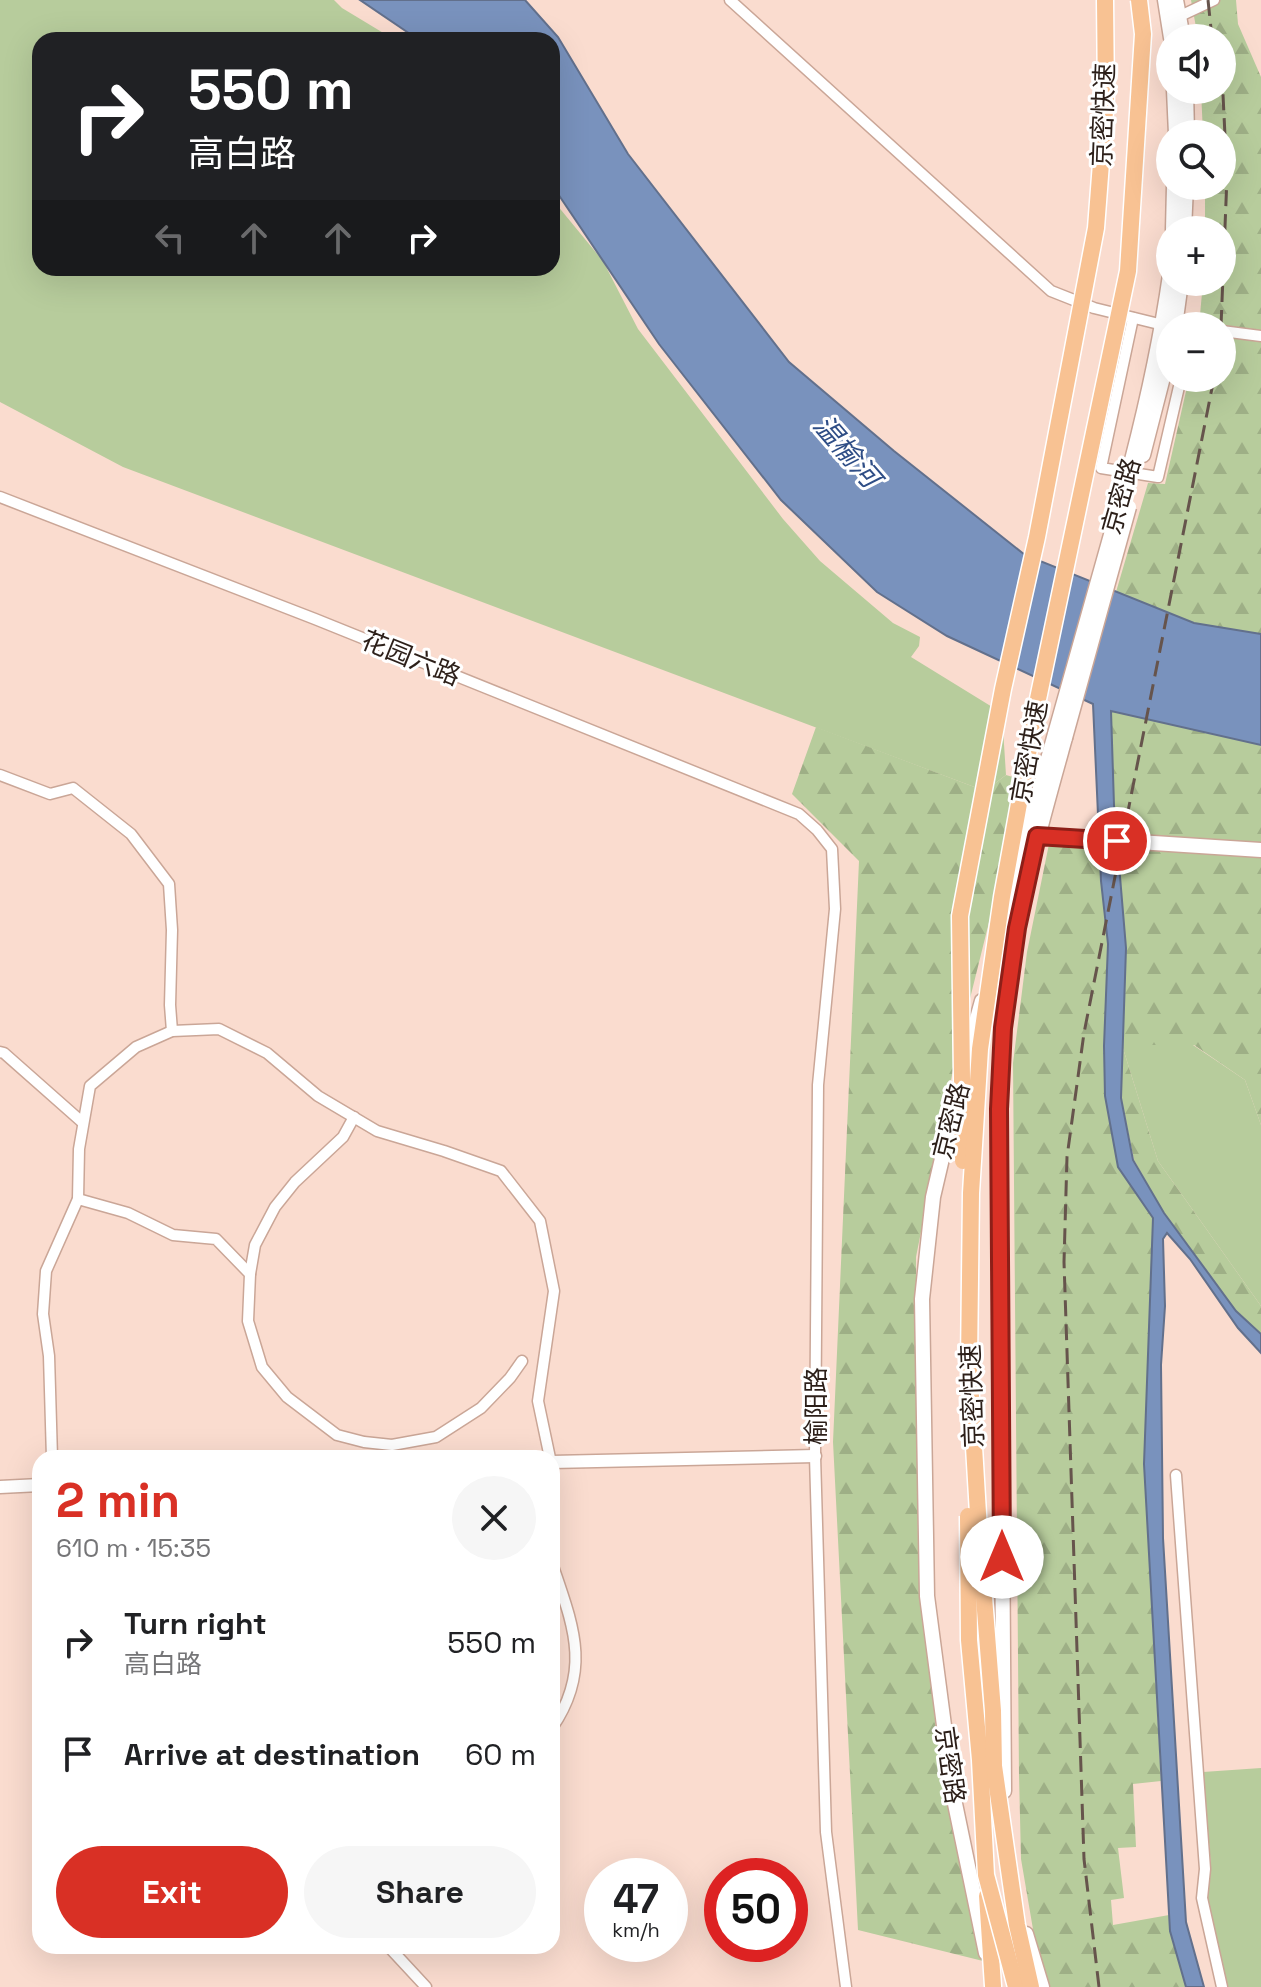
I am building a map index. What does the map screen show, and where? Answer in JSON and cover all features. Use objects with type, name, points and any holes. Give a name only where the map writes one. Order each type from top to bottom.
[{"type":"highway","name":"京密快速","points":[[1016,1987],[986,1875],[969,1640],[960,916],[1096,228],[1106,98],[1105,0]]},
{"type":"highway","name":"京密快速","points":[[1031,1987],[1017,1925],[1017,1906],[994,1766],[993,1711],[969,1363],[971,1193],[980,1049],[1002,897],[1041,684],[1128,271],[1143,34],[1139,0]]},
{"type":"highway","points":[[986,1875],[994,1987]]},
{"type":"main road","points":[[1165,0],[1177,24]]},
{"type":"main road","points":[[1174,24],[1176,0]]},
{"type":"main road","name":"京密路","points":[[1136,462],[1150,389],[1156,374]]},
{"type":"main road","name":"京密路","points":[[994,1987],[953,1794],[927,1596],[922,1299],[933,1197],[976,1021],[1157,392]]},
{"type":"main road","name":"京密路","points":[[1032,835],[1011,959],[1003,1028],[999,1109],[1003,1781],[1017,1906],[1042,1987]]},
{"type":"main road","points":[[1032,835],[1261,850]]},
{"type":"street","points":[[730,0],[1051,291],[1094,308],[1156,322]]},
{"type":"street","points":[[1175,19],[1214,0]]},
{"type":"street","points":[[1133,318],[1101,468],[1158,477],[1178,392]]},
{"type":"street","points":[[1236,333],[1261,336]]},
{"type":"street","name":"花园六路","points":[[0,497],[315,619],[799,814],[817,830]]},
{"type":"street","points":[[0,775],[50,794],[73,788],[131,834],[169,884],[172,1031]]},
{"type":"street","name":"榆阳路","points":[[817,830],[832,849],[835,909],[818,1085],[815,1456],[826,1832],[846,1987]]},
{"type":"street","points":[[52,1450],[49,1356],[43,1314],[46,1271],[78,1199],[79,1149],[90,1086],[136,1047],[172,1031],[219,1029],[267,1053],[318,1096],[377,1131],[501,1171],[540,1221],[554,1291],[538,1401],[549,1450]]},
{"type":"street","points":[[0,1052],[82,1122]]},
{"type":"street","points":[[354,1117],[343,1137],[295,1182],[275,1207],[255,1245],[248,1321],[262,1367],[287,1397],[337,1435],[392,1445],[436,1437],[481,1408],[522,1361]]},
{"type":"street","points":[[78,1199],[128,1213],[173,1235],[216,1239],[250,1274]]},
{"type":"street","points":[[560,1460],[815,1456]]},
{"type":"street","points":[[1176,1475],[1205,1869],[1202,1898],[1222,1987]]},
{"type":"street","points":[[0,1487],[32,1485]]},
{"type":"street","points":[[560,1587],[575,1641],[575,1675],[560,1716]]},
{"type":"street","points":[[395,1954],[426,1987]]},
{"type":"green space","points":[[0,0],[334,0],[382,32],[32,32],[32,276],[560,276],[560,209],[603,261],[638,329],[783,519],[820,561],[893,623],[920,637],[919,646],[911,657],[1002,713],[1006,775],[985,791],[123,467],[0,402]]},
{"type":"green space","points":[[1191,0],[1236,0],[1238,24],[1261,77],[1261,634],[1194,623],[1116,592],[1148,483],[1165,484],[1186,392],[1236,392],[1236,312],[1200,312],[1202,296],[1236,296],[1236,216],[1205,216],[1205,200],[1236,200],[1236,120],[1202,120],[1202,104],[1236,104],[1236,24],[1195,24]]},
{"type":"green space","points":[[1111,710],[1261,745],[1261,1125],[1245,1080],[1194,1045],[1123,1045],[1126,948],[1114,805]]},
{"type":"green space","points":[[816,727],[985,791],[1006,775],[1020,779],[996,894],[956,1055],[916,1257],[918,1555],[937,1738],[983,1961],[858,1930],[833,1442],[859,861],[792,794]]},
{"type":"green space","points":[[1049,844],[1100,846],[1108,944],[1105,1096],[1118,1167],[1153,1218],[1144,1464],[1161,1781],[1133,1784],[1136,1847],[1118,1848],[1124,1898],[1111,1900],[1113,1925],[1169,1915],[1170,1931],[1186,1987],[1045,1987],[1021,1859],[1013,1063],[1027,952]]},
{"type":"green space","points":[[1122,1045],[1193,1045],[1245,1080],[1261,1125],[1261,1306],[1158,1161]]},
{"type":"green space","points":[[1123,1047],[1158,1161],[1261,1306],[1261,1334],[1236,1311],[1164,1213],[1134,1160],[1121,1098]]},
{"type":"green space","points":[[1261,1768],[1261,1987],[1228,1987],[1206,1899],[1211,1866],[1203,1772]]},
{"type":"water","points":[[360,0],[525,0],[554,32],[407,32]]},
{"type":"water","name":"温榆河","points":[[560,40],[628,154],[789,362],[894,451],[1025,555],[1194,623],[1261,634],[1261,745],[1111,711],[1114,805],[1126,948],[1121,1098],[1133,1160],[1164,1213],[1236,1311],[1261,1334],[1261,1353],[1238,1328],[1190,1259],[1167,1233],[1163,1239],[1165,1306],[1161,1365],[1163,1538],[1186,1922],[1204,1987],[1186,1987],[1170,1931],[1144,1464],[1153,1218],[1118,1167],[1105,1096],[1108,944],[1101,881],[1093,704],[947,636],[877,592],[781,500],[659,344],[560,197]]},
{"type":"railway","points":[[1208,0],[1211,24]]},
{"type":"railway","points":[[1222,312],[1227,177],[1223,104]]},
{"type":"railway","points":[[1099,1987],[1084,1859],[1064,1262],[1067,1157],[1084,1033],[1211,392]]},
{"type":"route","points":[[1002,1557],[999,1109],[1003,1028],[1011,959],[1037,836],[1117,841]]}]
